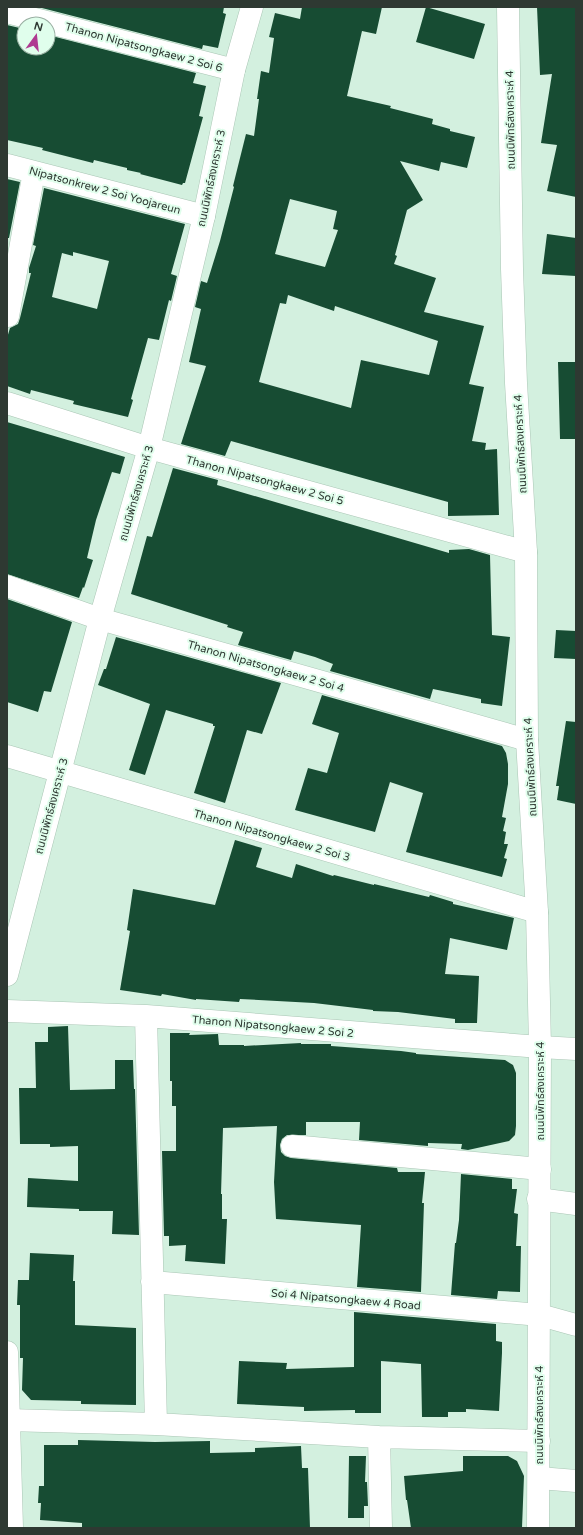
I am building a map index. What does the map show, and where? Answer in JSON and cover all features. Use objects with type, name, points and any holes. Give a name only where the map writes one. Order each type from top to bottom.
[{"type":"street","name":"ถนนนิพัทธ์สงเคราะห์ 3","points":[[7,975],[100,618],[149,448],[204,216],[234,70],[252,7]]},
{"type":"street","name":"ถนนนิพัทธ์สงเคราะห์ 4","points":[[508,7],[512,269],[526,552],[527,740],[538,912],[540,1047],[540,1169],[538,1199],[540,1315],[538,1528]]},
{"type":"street","name":"Thanon Nipatsongkaew 2 Soi 6","points":[[7,12],[234,70]]},
{"type":"street","name":"Nipatsonkrew 2 Soi Yoojareun","points":[[7,165],[204,216]]},
{"type":"street","points":[[8,316],[34,172]]},
{"type":"street","name":"Thanon Nipatsongkaew 2 Soi 5","points":[[7,403],[149,448],[526,552]]},
{"type":"street","name":"Thanon Nipatsongkaew 2 Soi 4","points":[[7,586],[100,618],[527,740]]},
{"type":"street","name":"Thanon Nipatsongkaew 2 Soi 3","points":[[7,756],[60,773],[538,912]]},
{"type":"street","name":"Thanon Nipatsongkaew 2 Soi 2","points":[[7,1011],[146,1016],[576,1049]]},
{"type":"street","points":[[146,1016],[156,1424]]},
{"type":"street","points":[[292,1146],[540,1169]]},
{"type":"street","points":[[538,1199],[576,1204]]},
{"type":"street","name":"Soi 4 Nipatsongkaew 4 Road","points":[[152,1282],[540,1315],[576,1325]]},
{"type":"street","points":[[7,1352],[12,1528]]},
{"type":"street","points":[[8,1420],[156,1424],[378,1437],[539,1441]]},
{"type":"street","points":[[378,1437],[381,1528]]},
{"type":"street","points":[[539,1478],[576,1481]]},
{"type":"building","points":[[38,7],[224,7],[223,13],[226,14],[218,48],[203,45],[202,49]]},
{"type":"building","points":[[302,7],[382,7],[376,34],[362,31],[347,96],[391,106],[390,108],[433,119],[432,124],[450,129],[450,131],[475,137],[467,168],[441,162],[439,171],[400,161],[423,200],[407,210],[394,264],[436,278],[424,312],[484,326],[469,384],[484,387],[472,441],[486,443],[485,450],[497,449],[499,515],[448,516],[448,502],[231,441],[225,456],[181,444],[206,366],[189,362],[201,309],[195,307],[201,281],[207,283],[220,241],[246,134],[254,136],[261,71],[269,73],[274,38],[269,37],[275,13],[300,19]],"holes":[[[290,199],[337,211],[333,229],[338,230],[325,267],[275,254]],[[288,295],[334,311],[335,306],[438,341],[429,375],[361,360],[351,408],[259,382],[280,303],[286,304]]]},
{"type":"building","points":[[426,7],[485,24],[474,59],[416,42]]},
{"type":"building","points":[[537,7],[576,7],[576,197],[547,191],[557,145],[541,143],[552,74],[540,75]]},
{"type":"building","points":[[7,25],[16,27],[16,56],[56,56],[56,37],[196,73],[193,83],[206,86],[199,116],[203,117],[185,183],[182,185],[127,170],[127,168],[94,160],[93,163],[42,150],[43,148],[7,140]]},
{"type":"building","points":[[7,179],[20,182],[9,238],[7,238]]},
{"type":"building","points":[[44,188],[185,224],[171,274],[177,276],[171,301],[169,300],[159,340],[148,338],[131,399],[133,400],[128,417],[73,404],[74,401],[31,390],[30,394],[7,386],[7,338],[10,328],[18,324],[20,318],[31,273],[29,273],[29,268],[36,246],[33,245]],"holes":[[[73,252],[109,261],[97,309],[52,297],[62,253],[73,256]]]},
{"type":"building","points":[[547,234],[576,238],[576,276],[542,274]]},
{"type":"building","points":[[558,362],[576,362],[576,439],[560,439]]},
{"type":"building","points":[[7,422],[125,457],[120,474],[112,472],[96,520],[87,558],[93,560],[84,588],[83,587],[79,598],[7,574]]},
{"type":"building","points":[[173,468],[218,480],[217,485],[449,553],[449,550],[469,549],[490,555],[492,635],[510,637],[502,706],[481,703],[481,699],[433,689],[430,699],[330,671],[333,664],[294,651],[291,660],[238,645],[243,632],[227,627],[228,625],[131,594],[147,536],[152,537]]},
{"type":"building","points":[[7,599],[72,622],[51,692],[44,691],[38,712],[7,702]]},
{"type":"building","points":[[556,630],[576,631],[576,659],[554,658]]},
{"type":"building","points":[[116,637],[281,683],[262,734],[247,730],[225,803],[194,793],[215,726],[213,726],[213,724],[166,710],[145,775],[129,770],[150,704],[98,685],[104,669],[106,669]]},
{"type":"building","points":[[322,695],[502,746],[506,753],[508,764],[508,784],[502,817],[506,818],[503,831],[506,832],[504,844],[508,844],[504,858],[507,859],[502,877],[406,852],[423,793],[390,782],[375,832],[295,810],[308,768],[327,773],[339,733],[312,724]]},
{"type":"building","points":[[566,721],[576,722],[576,804],[557,800],[559,786],[556,786]]},
{"type":"building","points":[[235,840],[262,848],[256,867],[292,878],[296,864],[333,876],[429,897],[430,895],[453,902],[453,904],[514,918],[507,950],[450,938],[445,974],[479,976],[477,1023],[455,1023],[455,1019],[398,1012],[373,1011],[314,1003],[240,999],[239,1002],[196,1000],[162,994],[161,996],[120,990],[130,931],[127,930],[133,889],[215,905]]},
{"type":"building","points":[[68,1026],[70,1090],[115,1089],[115,1060],[133,1060],[139,1235],[112,1234],[113,1211],[79,1211],[79,1209],[27,1207],[28,1178],[78,1181],[78,1146],[50,1147],[50,1144],[20,1144],[19,1088],[36,1088],[35,1042],[48,1042],[48,1027]]},
{"type":"building","points":[[170,1033],[190,1033],[189,1035],[218,1034],[219,1045],[244,1046],[301,1043],[331,1044],[331,1046],[401,1051],[416,1054],[505,1060],[513,1065],[516,1073],[516,1126],[515,1135],[509,1141],[468,1150],[461,1149],[462,1144],[428,1143],[428,1146],[359,1140],[360,1122],[306,1122],[306,1135],[287,1135],[282,1139],[280,1145],[281,1152],[285,1156],[291,1158],[397,1168],[398,1172],[425,1172],[422,1203],[424,1203],[421,1292],[357,1287],[361,1225],[276,1219],[274,1182],[277,1126],[223,1128],[221,1194],[222,1219],[227,1219],[225,1264],[185,1261],[186,1245],[169,1246],[169,1236],[164,1236],[162,1151],[176,1151],[176,1106],[172,1106],[172,1081],[170,1081]]},
{"type":"building","points":[[461,1174],[512,1179],[512,1189],[517,1189],[514,1213],[518,1214],[516,1246],[521,1246],[520,1292],[498,1291],[497,1299],[451,1295],[455,1243],[459,1220]]},
{"type":"building","points":[[30,1253],[74,1255],[73,1281],[75,1281],[75,1325],[136,1328],[136,1405],[81,1404],[81,1401],[31,1400],[22,1390],[23,1358],[20,1358],[20,1305],[17,1305],[18,1280],[29,1280]]},
{"type":"building","points":[[354,1312],[496,1324],[496,1341],[502,1342],[499,1411],[466,1409],[466,1412],[448,1412],[448,1417],[422,1417],[421,1364],[381,1361],[381,1413],[355,1413],[355,1410],[304,1411],[304,1407],[237,1404],[239,1361],[287,1363],[286,1369],[354,1367]]},
{"type":"building","points":[[78,1440],[155,1442],[210,1441],[210,1453],[255,1452],[255,1448],[301,1446],[302,1468],[308,1468],[310,1528],[82,1528],[82,1523],[40,1520],[41,1503],[38,1503],[39,1486],[44,1486],[44,1445],[78,1445]]},
{"type":"building","points":[[349,1456],[366,1456],[365,1482],[367,1482],[368,1506],[364,1506],[364,1518],[348,1518]]},
{"type":"building","points":[[463,1456],[508,1456],[517,1461],[524,1476],[522,1528],[411,1528],[406,1500],[404,1476],[463,1471]]}]
